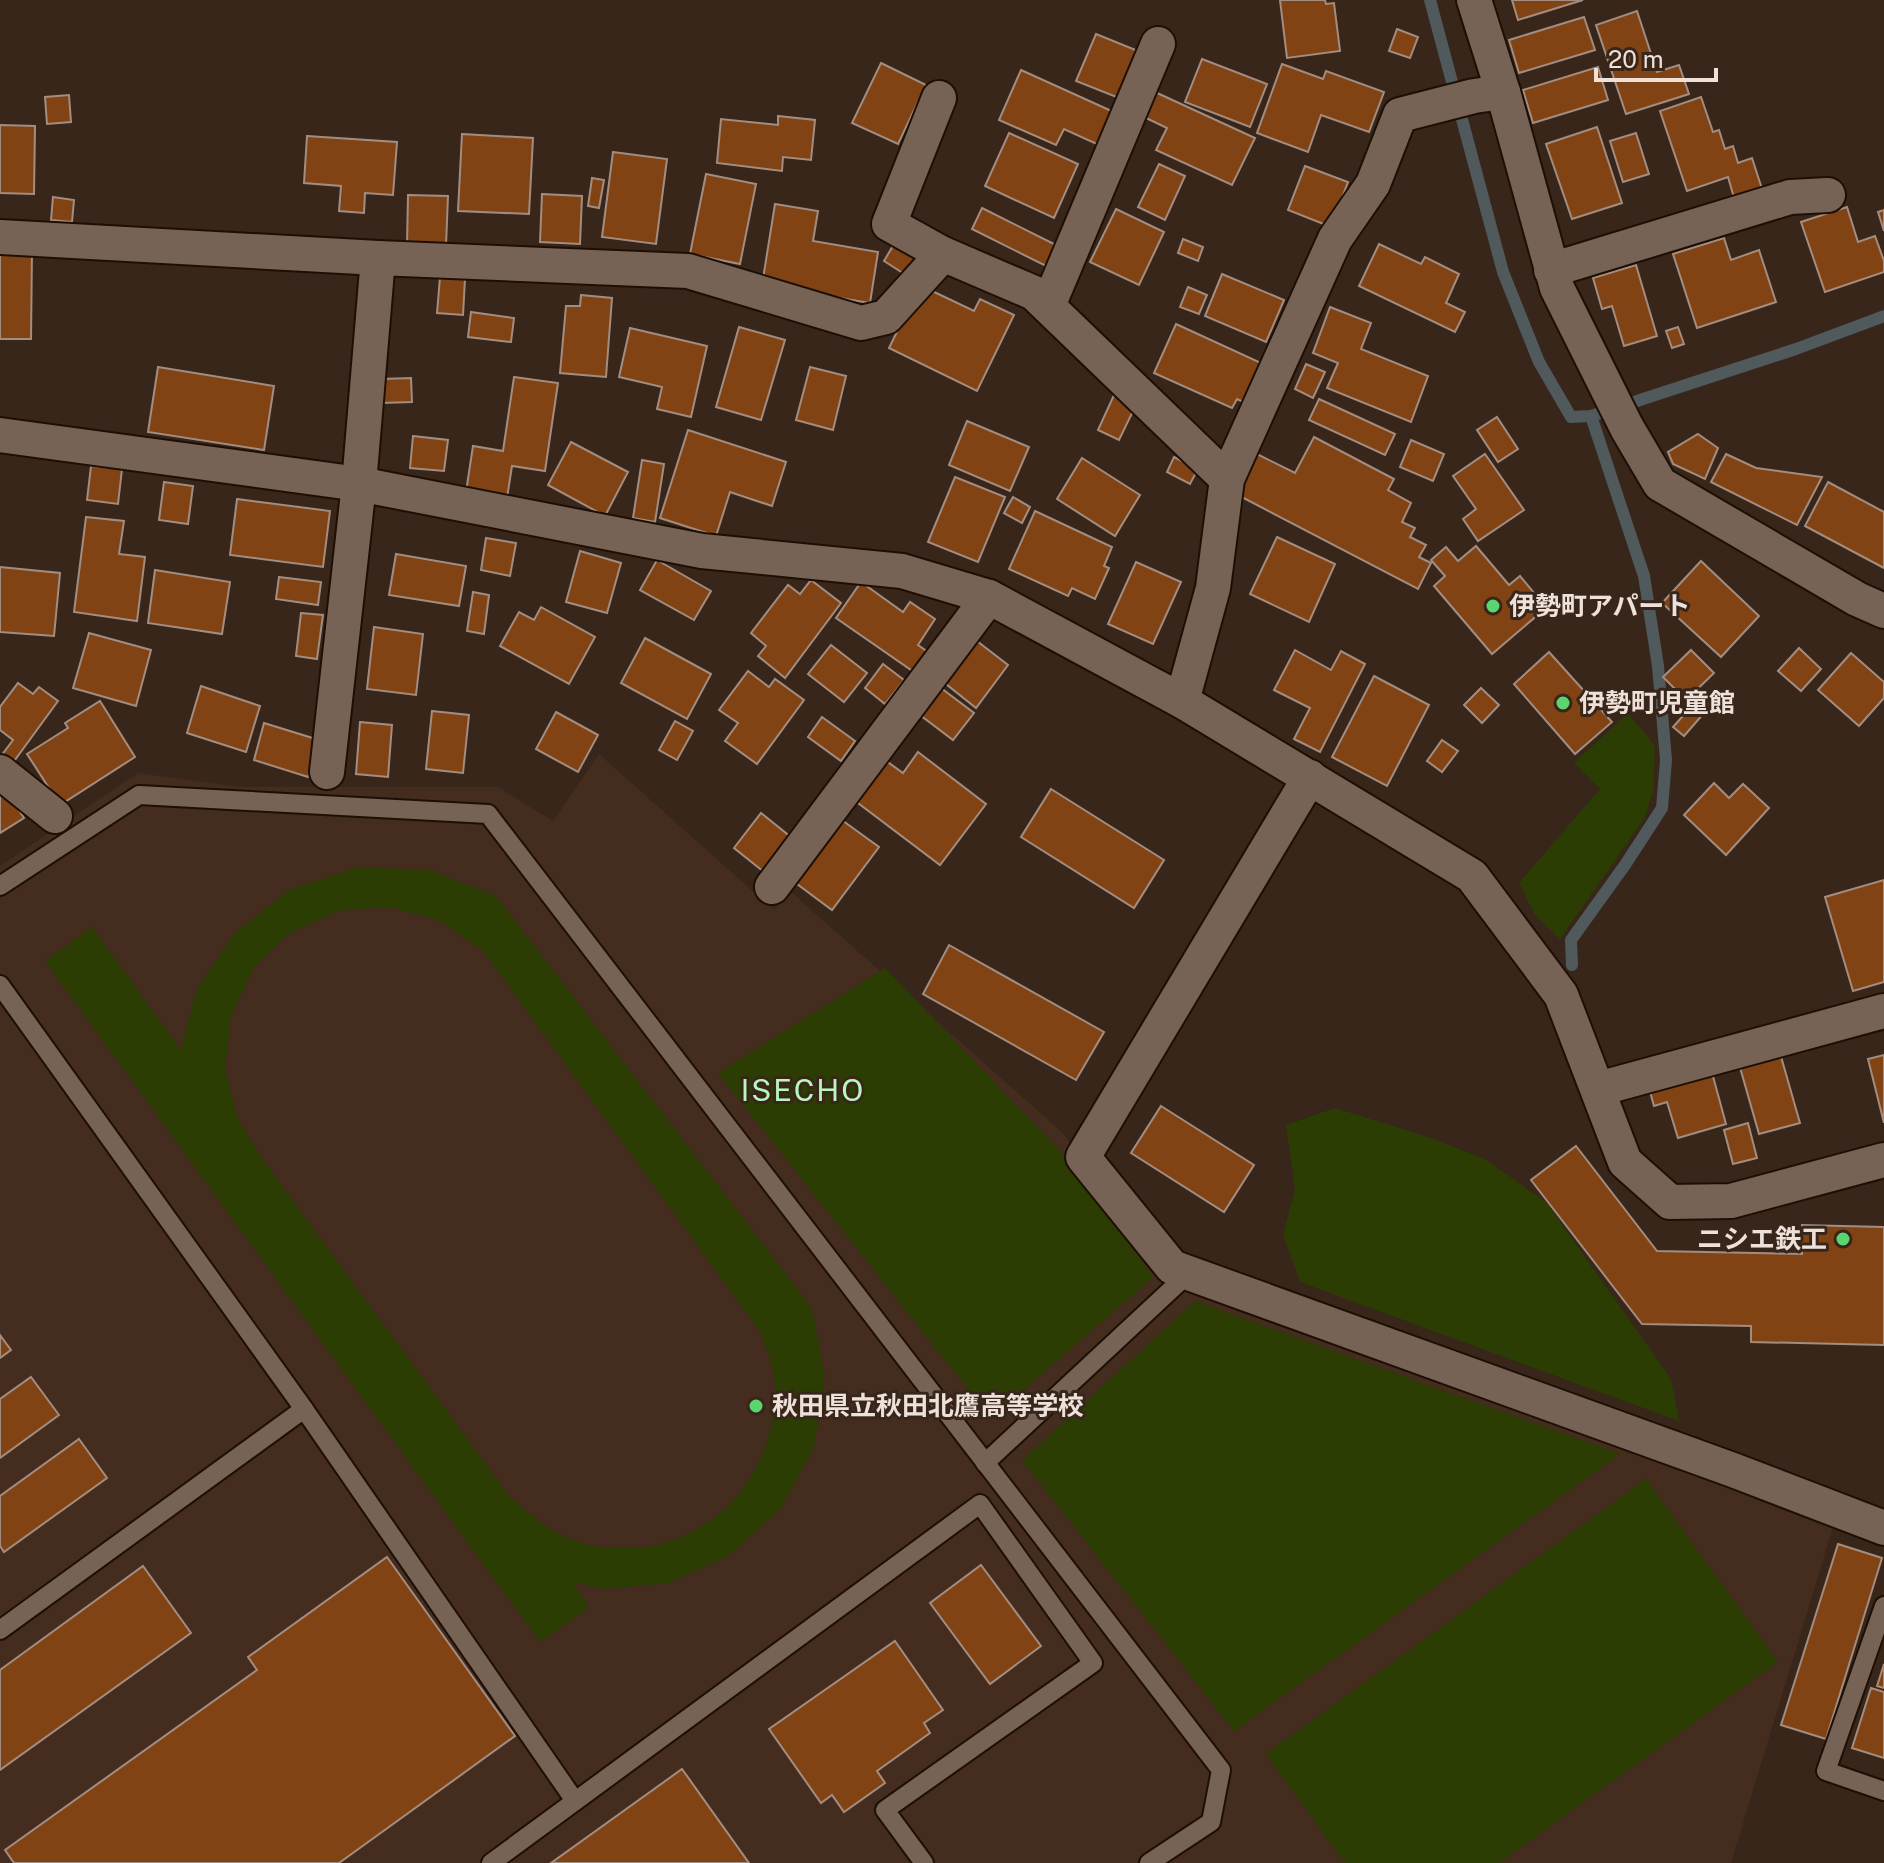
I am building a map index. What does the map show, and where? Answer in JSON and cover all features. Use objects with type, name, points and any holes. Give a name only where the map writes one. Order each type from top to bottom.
[{"type":"street","points":[[1474,0],[1489,94],[1557,288],[1627,428],[1660,484],[1857,599],[1884,611]]},
{"type":"street","points":[[1048,306],[1158,44]]},
{"type":"street","points":[[1182,701],[1213,588],[1227,479],[1335,239],[1373,184],[1400,115],[1489,94]]},
{"type":"street","points":[[939,98],[889,224],[943,254],[1034,293],[1227,479]]},
{"type":"street","points":[[1551,270],[1790,197],[1828,195]]},
{"type":"street","points":[[0,237],[688,271],[861,323],[886,317],[943,254]]},
{"type":"street","points":[[327,772],[359,484],[378,258]]},
{"type":"street","points":[[0,435],[359,484],[702,551],[902,571],[989,597],[1182,701],[1472,876],[1561,995],[1625,1162],[1670,1202],[1731,1201],[1884,1160]]},
{"type":"street","points":[[772,887],[989,597]]},
{"type":"street","points":[[0,772],[55,816]]},
{"type":"street","points":[[1310,777],[1083,1157],[1172,1267],[1884,1528]]},
{"type":"street","points":[[1598,1089],[1884,1011]]},
{"type":"lane","points":[[0,886],[139,795],[488,814],[1221,1770],[1211,1822],[1149,1863]]},
{"type":"lane","points":[[0,985],[304,1409],[575,1801]]},
{"type":"lane","points":[[985,1463],[1189,1273]]},
{"type":"lane","points":[[0,1630],[304,1409]]},
{"type":"lane","points":[[491,1863],[980,1504],[1093,1663],[885,1810],[924,1863]]},
{"type":"lane","points":[[1884,1606],[1826,1771],[1884,1791]]},
{"type":"shaded area","name":"秋田県立秋田北鷹高等学校","points":[[599,754],[774,910],[791,892],[1064,1134],[1163,1277],[1834,1524],[1731,1863],[0,1863],[0,866],[138,773],[239,787],[498,787],[553,821]]},
{"type":"green space","points":[[1628,713],[1655,746],[1653,792],[1644,819],[1560,939],[1535,915],[1519,883],[1600,789],[1574,763]]},
{"type":"green space","points":[[359,867],[430,870],[496,896],[812,1308],[825,1377],[814,1447],[780,1510],[727,1557],[668,1583],[603,1589],[572,1582],[589,1607],[540,1642],[45,961],[92,927],[181,1050],[196,991],[235,932],[291,889]],"holes":[[[390,907],[441,921],[483,951],[761,1333],[775,1379],[772,1424],[761,1458],[744,1488],[720,1513],[692,1532],[660,1544],[624,1548],[586,1544],[554,1531],[509,1496],[261,1157],[238,1119],[225,1068],[231,1016],[253,969],[290,933],[338,911]]]},
{"type":"green space","points":[[885,968],[1064,1155],[1153,1277],[991,1418],[718,1073]]},
{"type":"green space","points":[[1335,1108],[1422,1135],[1485,1159],[1547,1203],[1671,1379],[1679,1421],[1300,1282],[1283,1235],[1295,1189],[1286,1125]]},
{"type":"green space","points":[[1195,1301],[1620,1454],[1234,1731],[1022,1460]]},
{"type":"green space","points":[[1646,1479],[1778,1662],[1499,1863],[1345,1863],[1266,1754]]},
{"type":"building","points":[[1280,0],[1325,0],[1326,4],[1334,3],[1340,51],[1287,58]]},
{"type":"building","points":[[1512,0],[1583,0],[1518,20]]},
{"type":"building","points":[[1637,11],[1657,72],[1679,65],[1689,94],[1626,114],[1596,25]]},
{"type":"building","points":[[1584,17],[1595,50],[1519,73],[1509,40]]},
{"type":"building","points":[[1397,29],[1418,37],[1410,58],[1389,51]]},
{"type":"building","points":[[1096,34],[1143,53],[1124,100],[1076,81]]},
{"type":"building","points":[[1202,59],[1267,84],[1250,127],[1185,102]]},
{"type":"building","points":[[881,63],[926,85],[898,144],[852,123]]},
{"type":"building","points":[[1282,64],[1323,79],[1326,71],[1384,92],[1369,132],[1321,115],[1308,152],[1257,133]]},
{"type":"building","points":[[1598,67],[1608,100],[1533,123],[1523,90]]},
{"type":"building","points":[[1021,70],[1116,113],[1101,146],[1064,129],[1056,145],[999,120]]},
{"type":"building","points":[[1155,92],[1255,138],[1232,185],[1156,150],[1167,128],[1144,117]]},
{"type":"building","points":[[69,95],[71,122],[47,124],[45,97]]},
{"type":"building","points":[[1701,97],[1713,132],[1719,130],[1725,149],[1733,146],[1738,163],[1752,158],[1763,192],[1735,201],[1728,177],[1687,191],[1660,111]]},
{"type":"building","points":[[778,116],[815,120],[811,160],[783,157],[782,171],[717,163],[721,119],[778,125]]},
{"type":"building","points":[[0,125],[35,126],[34,194],[0,193]]},
{"type":"building","points":[[1597,127],[1622,203],[1572,219],[1546,144]]},
{"type":"building","points":[[1009,133],[1078,164],[1054,218],[985,186]]},
{"type":"building","points":[[1636,133],[1649,174],[1623,182],[1610,141]]},
{"type":"building","points":[[462,134],[533,138],[529,214],[458,211]]},
{"type":"building","points":[[307,136],[397,142],[393,195],[365,193],[364,213],[339,211],[341,186],[304,183]]},
{"type":"building","points":[[613,152],[667,159],[656,244],[602,237]]},
{"type":"building","points":[[1159,164],[1185,176],[1165,220],[1138,207]]},
{"type":"building","points":[[1305,166],[1348,182],[1331,227],[1288,210]]},
{"type":"building","points":[[706,174],[756,184],[740,264],[690,254]]},
{"type":"building","points":[[592,178],[604,180],[599,208],[588,206]]},
{"type":"building","points":[[542,194],[582,196],[580,244],[540,242]]},
{"type":"building","points":[[408,195],[448,196],[446,246],[407,245]]},
{"type":"building","points":[[53,197],[74,200],[72,222],[51,220]]},
{"type":"building","points":[[775,204],[818,211],[813,241],[878,252],[870,303],[762,285]]},
{"type":"building","points":[[1847,207],[1858,242],[1875,236],[1884,261],[1884,272],[1825,292],[1801,222]]},
{"type":"building","points":[[982,208],[1058,246],[1048,267],[972,229]]},
{"type":"building","points":[[1116,209],[1164,232],[1139,285],[1090,262]]},
{"type":"building","points":[[1884,210],[1884,231],[1878,212]]},
{"type":"building","points":[[1724,238],[1731,260],[1759,250],[1776,302],[1697,328],[1673,254]]},
{"type":"building","points":[[897,239],[923,256],[909,277],[884,261]]},
{"type":"building","points":[[1183,239],[1203,247],[1198,261],[1178,253]]},
{"type":"building","points":[[1379,244],[1421,264],[1425,257],[1459,274],[1446,303],[1465,312],[1455,332],[1359,286]]},
{"type":"building","points":[[0,248],[32,249],[31,339],[0,339]]},
{"type":"building","points":[[1636,265],[1657,336],[1624,346],[1612,306],[1602,309],[1593,278]]},
{"type":"building","points":[[1222,274],[1284,300],[1266,342],[1205,316]]},
{"type":"building","points":[[440,277],[465,279],[463,315],[437,313]]},
{"type":"building","points":[[1188,287],[1207,295],[1199,314],[1180,307]]},
{"type":"building","points":[[930,290],[974,311],[980,299],[1014,315],[977,391],[889,348],[915,295],[925,300]]},
{"type":"building","points":[[581,295],[612,298],[606,377],[560,373],[566,306],[580,306]]},
{"type":"building","points":[[1330,307],[1371,323],[1361,349],[1428,376],[1411,422],[1327,388],[1338,363],[1313,353]]},
{"type":"building","points":[[471,312],[514,318],[511,342],[468,337]]},
{"type":"building","points":[[1176,324],[1272,368],[1254,407],[1237,399],[1232,408],[1154,373]]},
{"type":"building","points":[[739,327],[785,340],[761,420],[716,407]]},
{"type":"building","points":[[1678,327],[1684,344],[1672,348],[1666,331]]},
{"type":"building","points":[[630,328],[707,346],[691,417],[657,409],[662,387],[619,377]]},
{"type":"building","points":[[1306,364],[1325,372],[1313,398],[1295,389]]},
{"type":"building","points":[[158,367],[274,386],[264,450],[148,432]]},
{"type":"building","points":[[810,367],[846,376],[833,430],[796,420]]},
{"type":"building","points":[[514,377],[558,383],[545,471],[512,466],[507,498],[466,492],[473,446],[503,451]]},
{"type":"building","points":[[411,378],[412,402],[381,403],[381,379]]},
{"type":"building","points":[[1114,395],[1136,405],[1119,440],[1098,430]]},
{"type":"building","points":[[1319,399],[1395,434],[1385,455],[1309,420]]},
{"type":"building","points":[[1497,417],[1518,449],[1498,462],[1477,430]]},
{"type":"building","points":[[967,421],[1029,447],[1010,491],[949,465]]},
{"type":"building","points":[[688,430],[786,462],[772,506],[730,492],[716,536],[660,518]]},
{"type":"building","points":[[1698,434],[1718,448],[1705,479],[1673,464],[1668,452]]},
{"type":"building","points":[[413,436],[448,440],[444,471],[410,468]]},
{"type":"building","points":[[1314,437],[1394,479],[1388,490],[1411,503],[1402,522],[1415,528],[1410,537],[1426,545],[1419,557],[1431,563],[1418,589],[1234,493],[1255,453],[1295,473]]},
{"type":"building","points":[[1411,440],[1444,454],[1433,481],[1400,467]]},
{"type":"building","points":[[571,442],[628,472],[605,516],[548,485]]},
{"type":"building","points":[[1485,454],[1524,510],[1478,541],[1463,519],[1476,509],[1453,476]]},
{"type":"building","points":[[1726,454],[1756,468],[1822,477],[1797,525],[1711,482]]},
{"type":"building","points":[[1174,457],[1198,469],[1190,484],[1167,472]]},
{"type":"building","points":[[1082,458],[1140,495],[1115,536],[1057,499]]},
{"type":"building","points":[[642,460],[664,464],[655,522],[633,518]]},
{"type":"building","points":[[91,466],[122,469],[118,504],[87,500]]},
{"type":"building","points":[[955,477],[1005,497],[978,562],[928,542]]},
{"type":"building","points":[[164,482],[193,486],[188,524],[159,520]]},
{"type":"building","points":[[1828,482],[1884,512],[1884,568],[1805,526]]},
{"type":"building","points":[[1013,497],[1030,507],[1022,523],[1004,513]]},
{"type":"building","points":[[237,499],[330,511],[323,567],[230,555]]},
{"type":"building","points":[[1035,511],[1112,547],[1104,566],[1109,568],[1095,599],[1072,588],[1068,596],[1009,569]]},
{"type":"building","points":[[86,517],[124,521],[119,554],[145,557],[137,621],[74,612]]},
{"type":"building","points":[[1277,537],[1335,564],[1309,622],[1250,594]]},
{"type":"building","points":[[486,538],[516,543],[510,576],[481,570]]},
{"type":"building","name":"伊勢町アパート","points":[[1476,546],[1509,585],[1520,576],[1535,594],[1529,599],[1540,613],[1492,654],[1434,586],[1445,576],[1431,560],[1446,547],[1458,561]]},
{"type":"building","points":[[580,551],[621,563],[607,613],[566,602]]},
{"type":"building","points":[[396,554],[466,566],[459,606],[389,595]]},
{"type":"building","points":[[657,560],[711,591],[694,620],[640,590]]},
{"type":"building","points":[[1701,561],[1759,616],[1721,657],[1662,603]]},
{"type":"building","points":[[1136,562],[1181,582],[1153,644],[1108,624]]},
{"type":"building","points":[[0,567],[60,573],[54,636],[0,632]]},
{"type":"building","points":[[155,570],[230,582],[222,634],[148,623]]},
{"type":"building","points":[[279,577],[321,582],[318,605],[276,599]]},
{"type":"building","points":[[811,580],[841,603],[785,678],[758,656],[766,646],[751,633],[788,585],[800,594]]},
{"type":"building","points":[[861,582],[903,612],[910,602],[935,619],[918,645],[928,652],[914,672],[836,618]]},
{"type":"building","points":[[473,592],[489,595],[484,634],[467,631]]},
{"type":"building","points":[[541,607],[595,637],[569,684],[500,646],[519,612],[534,620]]},
{"type":"building","points":[[301,613],[323,615],[317,659],[296,656]]},
{"type":"building","points":[[374,627],[423,634],[416,695],[367,689]]},
{"type":"building","points":[[89,633],[151,650],[136,706],[73,688]]},
{"type":"building","points":[[645,638],[711,674],[687,719],[621,683]]},
{"type":"building","points":[[973,638],[1008,665],[976,708],[941,680]]},
{"type":"building","points":[[831,645],[867,673],[844,702],[808,674]]},
{"type":"building","points":[[1799,648],[1821,669],[1801,691],[1778,671]]},
{"type":"building","points":[[1295,650],[1331,670],[1341,651],[1365,664],[1320,752],[1294,739],[1310,708],[1274,690]]},
{"type":"building","points":[[1691,650],[1714,673],[1686,700],[1663,677]]},
{"type":"building","name":"伊勢町児童館","points":[[1549,652],[1612,722],[1575,754],[1514,684]]},
{"type":"building","points":[[1851,653],[1884,682],[1884,698],[1859,726],[1818,690]]},
{"type":"building","points":[[883,664],[904,680],[885,704],[865,688]]},
{"type":"building","points":[[748,671],[769,687],[775,679],[804,700],[757,764],[725,741],[738,723],[719,710]]},
{"type":"building","points":[[1374,676],[1429,705],[1387,786],[1332,757]]},
{"type":"building","points":[[18,683],[33,694],[39,687],[58,701],[12,764],[1,756],[13,740],[0,730],[0,707]]},
{"type":"building","points":[[201,686],[260,706],[246,752],[187,733]]},
{"type":"building","points":[[941,688],[974,713],[953,740],[920,715]]},
{"type":"building","points":[[1481,688],[1499,705],[1482,723],[1464,705]]},
{"type":"building","points":[[1701,696],[1711,705],[1684,736],[1673,727]]},
{"type":"building","points":[[100,701],[135,757],[60,805],[27,754],[68,728],[65,723]]},
{"type":"building","points":[[432,711],[469,715],[463,773],[426,769]]},
{"type":"building","points":[[556,712],[598,735],[578,772],[536,749]]},
{"type":"building","points":[[822,717],[855,741],[841,761],[808,737]]},
{"type":"building","points":[[675,721],[693,731],[677,760],[659,750]]},
{"type":"building","points":[[360,722],[392,725],[388,777],[356,774]]},
{"type":"building","points":[[264,723],[319,740],[308,777],[254,760]]},
{"type":"building","points":[[1442,740],[1458,751],[1442,772],[1427,761]]},
{"type":"building","points":[[918,752],[986,804],[940,865],[854,800],[885,760],[903,773]]},
{"type":"building","points":[[0,781],[24,818],[0,833]]},
{"type":"building","points":[[1714,783],[1729,798],[1743,784],[1769,808],[1726,855],[1684,815]]},
{"type":"building","points":[[1051,789],[1164,860],[1134,908],[1021,837]]},
{"type":"building","points":[[761,813],[792,838],[764,872],[734,848]]},
{"type":"building","points":[[839,818],[879,847],[832,910],[793,881]]},
{"type":"building","points":[[1884,880],[1884,982],[1853,991],[1825,897]]},
{"type":"building","points":[[949,945],[1104,1032],[1076,1080],[923,994]]},
{"type":"building","points":[[1780,1053],[1800,1123],[1759,1134],[1739,1064]]},
{"type":"building","points":[[1884,1055],[1884,1123],[1868,1059]]},
{"type":"building","points":[[1711,1069],[1726,1124],[1678,1138],[1667,1102],[1654,1106],[1649,1088]]},
{"type":"building","points":[[1161,1106],[1254,1165],[1224,1212],[1131,1153]]},
{"type":"building","points":[[1748,1123],[1757,1158],[1733,1164],[1724,1130]]},
{"type":"building","name":"ニシエ鉄工","points":[[1576,1146],[1657,1251],[1802,1254],[1802,1225],[1884,1227],[1884,1345],[1751,1342],[1751,1326],[1642,1324],[1531,1180]]},
{"type":"building","points":[[0,1335],[11,1350],[0,1358]]},
{"type":"building","points":[[31,1377],[59,1415],[0,1458],[0,1399]]},
{"type":"building","points":[[79,1439],[107,1478],[4,1552],[0,1546],[0,1496]]},
{"type":"building","points":[[1838,1544],[1882,1558],[1826,1739],[1781,1725]]},
{"type":"building","points":[[387,1557],[515,1736],[339,1863],[14,1863],[5,1850],[257,1670],[248,1657]]},
{"type":"building","points":[[981,1565],[1041,1646],[990,1684],[930,1603]]},
{"type":"building","points":[[143,1566],[191,1633],[0,1770],[0,1670]]},
{"type":"building","points":[[895,1641],[943,1710],[924,1723],[930,1733],[877,1771],[885,1783],[844,1812],[832,1795],[821,1803],[769,1729]]},
{"type":"building","points":[[1884,1664],[1884,1688],[1877,1686]]},
{"type":"building","points":[[1871,1688],[1884,1692],[1884,1758],[1852,1748]]},
{"type":"building","points":[[682,1769],[749,1863],[551,1863]]},
{"type":"waterway","points":[[1430,0],[1503,272],[1539,362],[1571,417],[1591,416],[1796,349],[1884,316]]},
{"type":"waterway","points":[[1572,965],[1571,940],[1662,808],[1666,760],[1658,666],[1644,576],[1591,416]]},
{"type":"place","name":"伊勢町アパート","points":[[1493,606]]},
{"type":"place","name":"伊勢町児童館","points":[[1563,703]]},
{"type":"place","name":"ニシエ鉄工","points":[[1843,1239]]},
{"type":"place","name":"秋田県立秋田北鷹高等学校","points":[[756,1406]]},
{"type":"district","name":"ISECHO","points":[[803,1091]]}]
